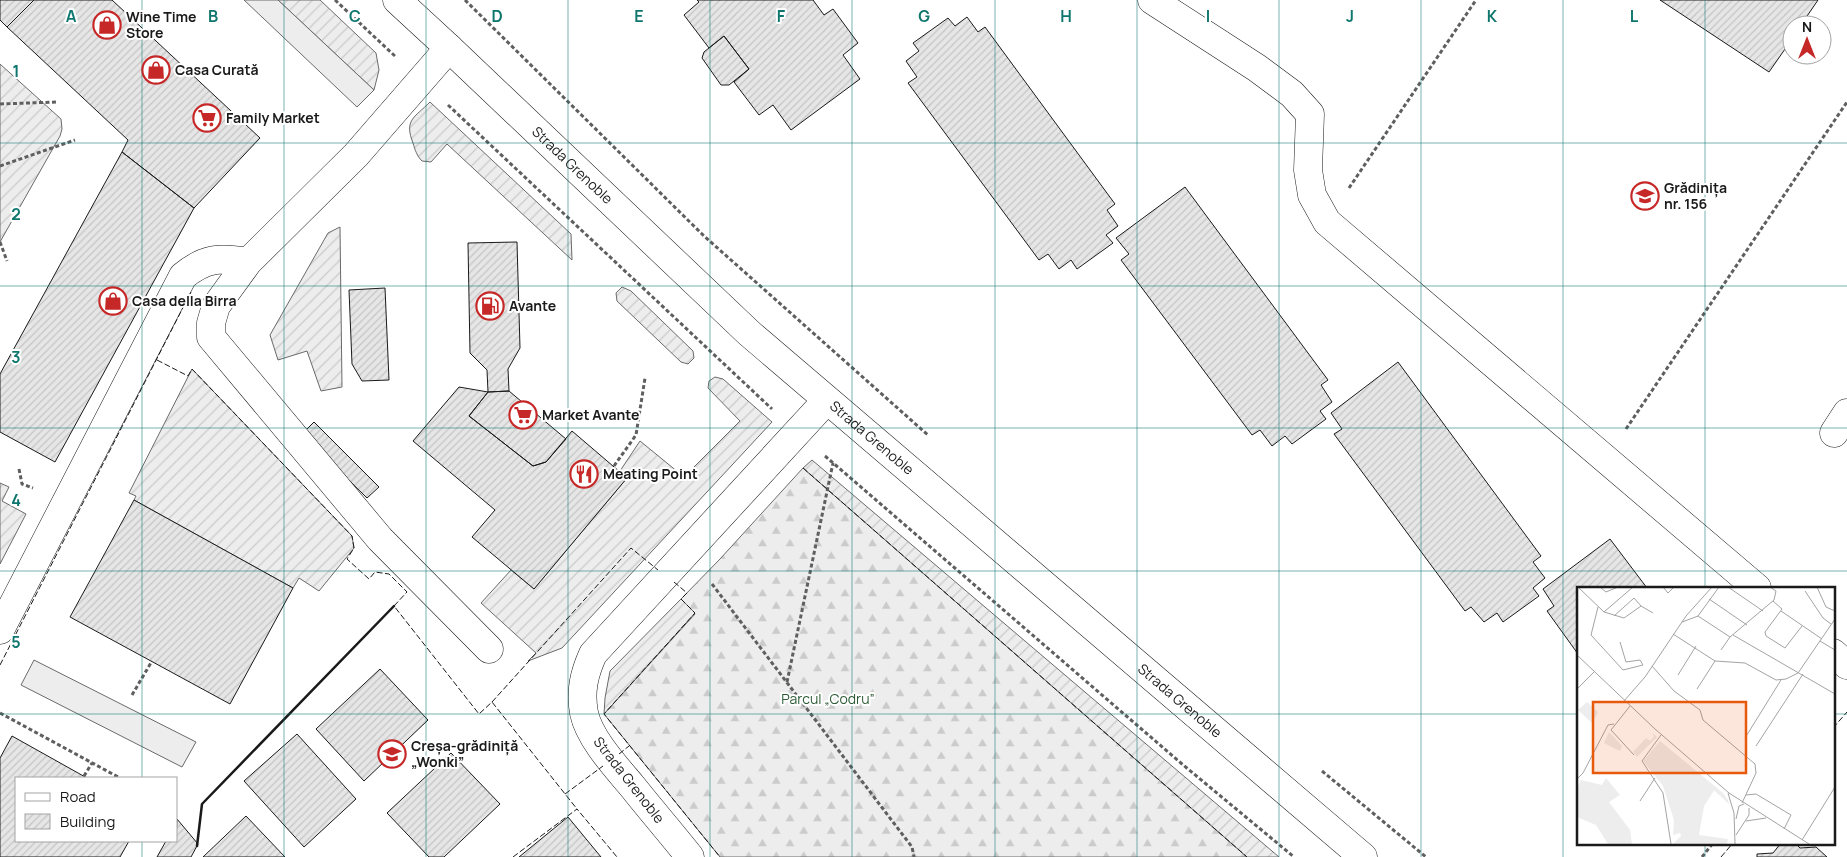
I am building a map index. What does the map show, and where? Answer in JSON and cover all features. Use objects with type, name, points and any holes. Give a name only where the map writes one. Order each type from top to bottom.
[{"type":"main road","name":"Strada Grenoble","points":[[397,0],[748,333],[1363,857]]},
{"type":"main road","points":[[1152,0],[1257,68],[1292,94],[1310,114],[1308,170],[1312,194],[1327,222],[1756,587]]},
{"type":"main road","points":[[449,48],[356,155],[248,262],[216,306],[211,323],[211,337],[380,539],[489,649]]},
{"type":"main road","points":[[0,630],[183,276],[195,266],[208,260],[228,258],[248,262]]},
{"type":"main road","name":"Strada Grenoble","points":[[690,857],[593,735],[584,715],[582,692],[584,673],[593,654],[826,400]]},
{"type":"main road","points":[[1834,654],[1847,664]]},
{"type":"path","points":[[465,0],[704,236],[931,438]]},
{"type":"path","points":[[1327,222],[1476,0]]},
{"type":"path","points":[[0,104],[56,102]]},
{"type":"path","points":[[1606,459],[1847,102]]},
{"type":"path","points":[[461,118],[797,432],[1182,764],[1294,857]]},
{"type":"path","points":[[0,166],[76,140]]},
{"type":"path","points":[[0,242],[7,261]]},
{"type":"path","points":[[614,466],[636,435],[645,378]]},
{"type":"path","points":[[786,682],[833,463]]},
{"type":"path","points":[[712,584],[912,847],[914,857]]},
{"type":"path","points":[[132,695],[152,661]]},
{"type":"path","points":[[0,714],[118,777]]},
{"type":"path","points":[[84,776],[92,763]]},
{"type":"path","points":[[1319,769],[1426,857]]},
{"type":"path","points":[[1702,857],[1712,844]]},
{"type":"green space","points":[[278,0],[320,0],[376,53],[379,70],[374,90]]},
{"type":"green space","points":[[0,64],[61,119],[62,129],[60,136],[0,242]]},
{"type":"green space","points":[[430,102],[571,234],[572,260],[447,144],[431,162],[420,159],[410,135],[410,124],[415,116]]},
{"type":"green space","points":[[340,227],[342,387],[321,391],[307,351],[278,360],[270,335],[328,233]]},
{"type":"green space","points":[[622,287],[631,291],[693,351],[694,358],[688,364],[681,362],[617,301],[616,293]]},
{"type":"green space","points":[[192,369],[352,536],[354,548],[319,591],[299,578],[293,588],[134,500],[136,496],[129,493]]},
{"type":"green space","points":[[715,377],[723,379],[772,422],[562,648],[528,661],[536,653],[481,603],[511,570],[534,589],[627,478],[620,471],[640,441],[684,477],[740,421],[708,388],[709,381]]},
{"type":"green space","points":[[812,460],[1279,857],[1247,857],[803,468]]},
{"type":"green space","name":"Parcul „Codru”","points":[[803,468],[1247,857],[720,857],[604,714],[695,614],[681,599]]},
{"type":"green space","points":[[0,483],[9,487],[2,501],[26,514],[0,564]]},
{"type":"green space","points":[[681,599],[695,613],[604,714],[610,671]]},
{"type":"shaded area","points":[[244,0],[278,0],[374,90],[357,107]]},
{"type":"shaded area","points":[[34,660],[196,742],[182,767],[21,685]]},
{"type":"building","points":[[0,0],[34,0],[7,27],[0,20]]},
{"type":"building","points":[[34,0],[112,0],[260,138],[194,208],[122,152],[128,140],[7,27]]},
{"type":"building","points":[[697,0],[813,0],[824,15],[833,9],[858,43],[843,55],[860,79],[791,130],[773,105],[759,115],[734,82],[749,69],[724,36],[709,48],[684,15],[699,2]]},
{"type":"building","points":[[1660,0],[1818,0],[1808,15],[1782,15],[1782,53],[1769,72]]},
{"type":"building","points":[[967,17],[978,32],[985,27],[1115,204],[1107,210],[1118,226],[1106,235],[1113,243],[1077,269],[1071,260],[1059,269],[1048,254],[1039,260],[908,83],[917,77],[906,61],[919,51],[913,43],[948,18],[955,26]]},
{"type":"building","points":[[724,36],[749,69],[729,85],[721,85],[702,58],[704,52]]},
{"type":"building","points":[[122,152],[194,208],[55,462],[0,432],[0,374]]},
{"type":"building","points":[[1185,187],[1328,380],[1321,385],[1332,402],[1320,411],[1326,419],[1292,444],[1285,436],[1272,446],[1260,430],[1252,435],[1121,260],[1129,254],[1116,238]]},
{"type":"building","points":[[517,242],[520,348],[508,369],[509,391],[488,392],[487,370],[470,353],[468,243]]},
{"type":"building","points":[[385,288],[389,380],[362,381],[352,364],[349,290]]},
{"type":"building","points":[[1398,362],[1541,556],[1533,562],[1545,578],[1533,588],[1539,596],[1503,622],[1497,613],[1484,622],[1471,607],[1465,611],[1334,434],[1342,429],[1331,413]]},
{"type":"building","points":[[459,387],[488,392],[469,416],[533,466],[546,462],[572,431],[627,478],[534,589],[472,537],[495,510],[413,441]]},
{"type":"building","points":[[509,391],[566,439],[546,462],[533,466],[469,416],[488,392]]},
{"type":"building","points":[[314,422],[379,487],[367,498],[302,434]]},
{"type":"building","points":[[134,500],[293,588],[230,704],[70,617]]},
{"type":"building","points":[[1610,539],[1646,587],[1577,587],[1577,653],[1547,611],[1554,606],[1543,589]]},
{"type":"building","points":[[380,669],[428,720],[364,781],[316,729]]},
{"type":"building","points":[[297,734],[356,799],[304,847],[244,781]]},
{"type":"building","points":[[12,736],[85,777],[15,777],[15,842],[128,842],[120,857],[0,857],[0,758]]},
{"type":"building","points":[[451,753],[500,804],[444,857],[429,857],[387,813]]},
{"type":"building","points":[[246,816],[285,857],[203,857]]},
{"type":"building","points":[[568,817],[601,857],[519,857]]},
{"type":"building","points":[[178,820],[198,844],[191,857],[157,857],[165,842],[178,842]]},
{"type":"building","points":[[1780,844],[1796,844],[1800,848],[1816,847],[1827,857],[1757,857],[1757,854],[1773,853]]},
{"type":"fence","points":[[0,665],[191,292]]},
{"type":"fence","points":[[157,360],[188,376],[192,369],[352,536],[354,548],[347,559],[369,579],[375,572],[389,574],[407,592],[394,606],[479,714],[492,702],[577,809]]},
{"type":"fence","points":[[803,468],[1247,857]]},
{"type":"fence","points":[[492,702],[631,548],[658,570]]},
{"type":"fence","points":[[674,582],[687,593],[681,599],[695,613],[604,714],[720,857]]},
{"type":"fence","points":[[1834,727],[1847,712]]},
{"type":"fence","points":[[619,754],[629,746]]},
{"type":"fence","points":[[565,794],[603,766]]},
{"type":"fence","points":[[513,857],[577,809],[617,857]]},
{"type":"fence","points":[[1721,857],[1732,844]]},
{"type":"wall","points":[[197,846],[202,804],[394,606]]},
{"type":"place","name":"Wine Time Store","points":[[107,25]]},
{"type":"place","name":"Casa Curată","points":[[156,70]]},
{"type":"place","name":"Family Market","points":[[207,118]]},
{"type":"place","name":"Grădinița nr. 156","points":[[1645,196]]},
{"type":"place","name":"Casa della Birra","points":[[113,301]]},
{"type":"place","name":"Avante","points":[[490,306]]},
{"type":"place","name":"Market Avante","points":[[523,415]]},
{"type":"place","name":"Meating Point","points":[[584,474]]},
{"type":"place","name":"Creșa-grădiniță „Wonki”","points":[[392,754]]}]
